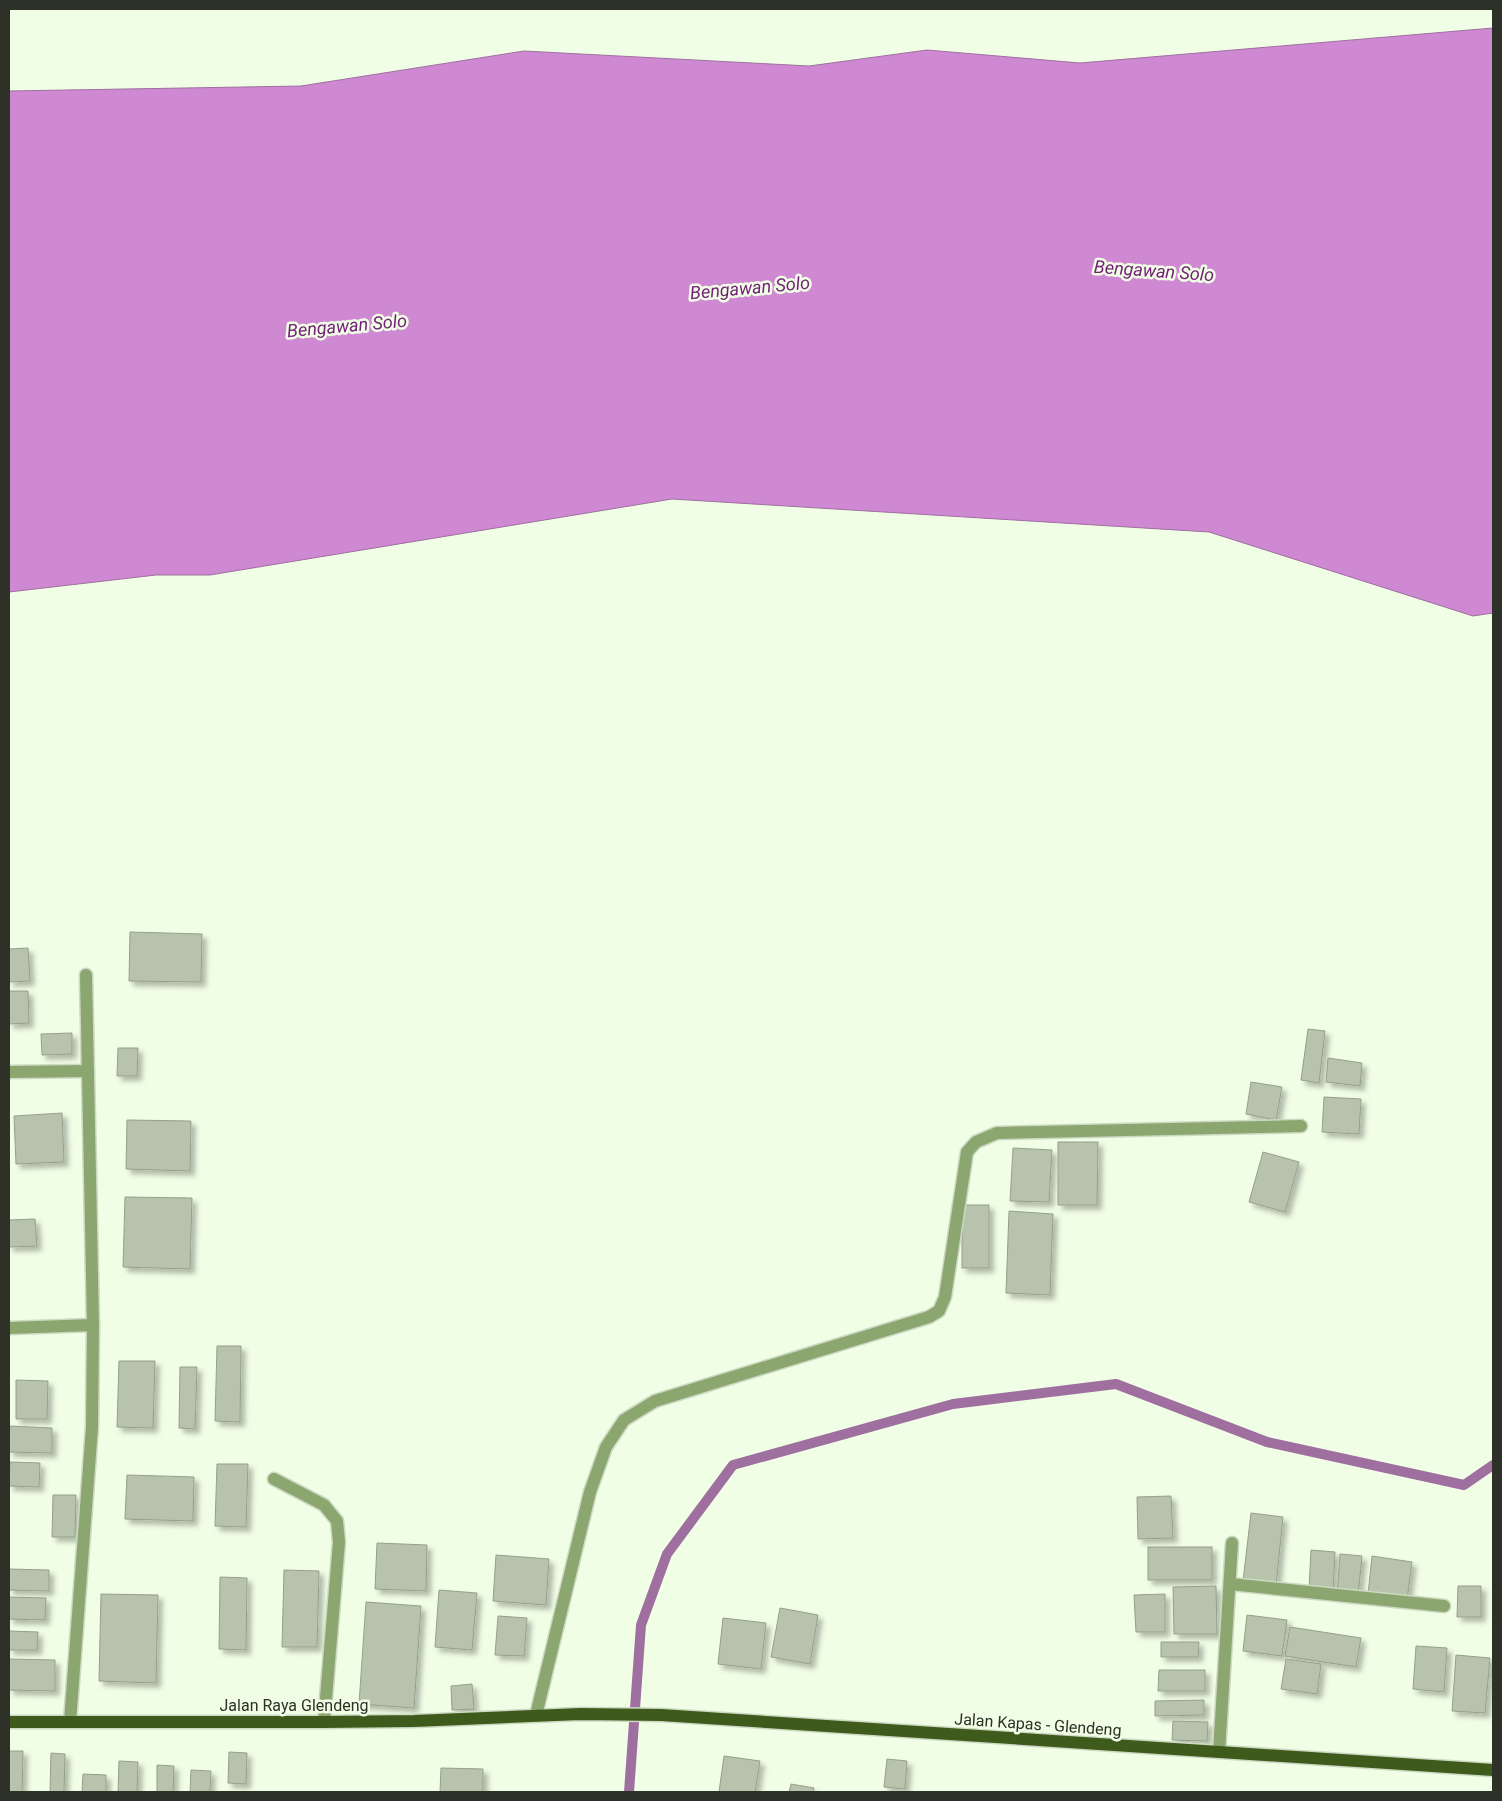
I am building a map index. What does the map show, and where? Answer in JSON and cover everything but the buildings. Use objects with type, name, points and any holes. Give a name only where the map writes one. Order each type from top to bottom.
[{"type":"main road","name":"Jalan Raya Glendeng","points":[[9,1722],[324,1722],[580,1714]]},
{"type":"main road","name":"Jalan Kapas - Glendeng","points":[[580,1714],[661,1715],[1493,1770]]},
{"type":"street","points":[[70,1722],[92,1427],[93,1325],[86,975]]},
{"type":"street","points":[[9,1072],[88,1071]]},
{"type":"street","points":[[536,1715],[590,1492],[606,1447],[624,1420],[655,1401],[929,1317],[939,1312],[945,1297],[967,1152],[976,1142],[997,1133],[1301,1126]]},
{"type":"street","points":[[9,1328],[93,1325]]},
{"type":"street","points":[[274,1479],[324,1505],[337,1521],[339,1542],[324,1722]]},
{"type":"street","points":[[1219,1752],[1232,1543]]},
{"type":"street","points":[[1230,1584],[1444,1606]]},
{"type":"water","name":"Bengawan Solo","points":[[1493,28],[1493,613],[1473,616],[1209,532],[672,499],[210,575],[156,575],[9,592],[9,91],[301,86],[524,51],[809,66],[927,50],[1080,63]]},
{"type":"waterway","points":[[629,1792],[641,1625],[667,1554],[733,1465],[953,1404],[1116,1384],[1267,1442],[1464,1485],[1493,1465]]}]
